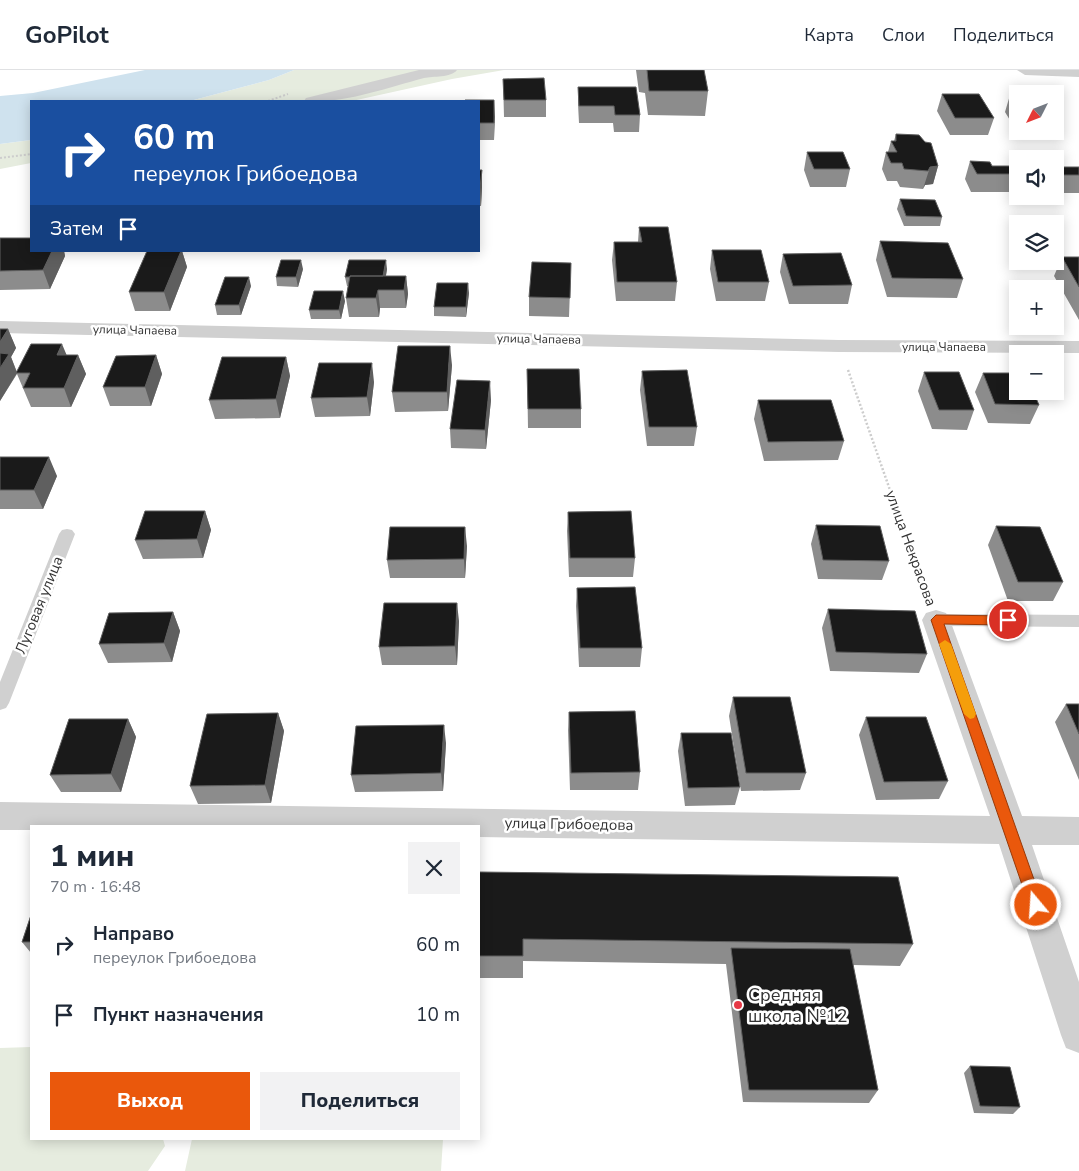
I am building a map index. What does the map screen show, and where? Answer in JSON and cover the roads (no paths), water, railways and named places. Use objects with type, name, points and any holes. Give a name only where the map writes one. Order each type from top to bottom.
[{"type":"street","points":[[316,100],[430,72],[450,70]]},
{"type":"street","points":[[1025,70],[1079,72]]},
{"type":"street","name":"улица Чапаева","points":[[0,327],[840,346],[1079,347]]},
{"type":"street","name":"улица Некрасова","points":[[936,620],[1011,830],[1079,1035]]},
{"type":"street","name":"улица Грибоедова","points":[[0,816],[1079,831]]},
{"type":"lane","name":"Луговая улица","points":[[0,703],[67,534]]},
{"type":"lane","points":[[936,620],[1079,621]]},
{"type":"water","points":[[145,70],[294,70],[269,80],[194,100],[30,100],[30,140],[0,144],[0,96],[33,93]]},
{"type":"place","name":"Средняя школа №12","points":[[738,1005]]}]
